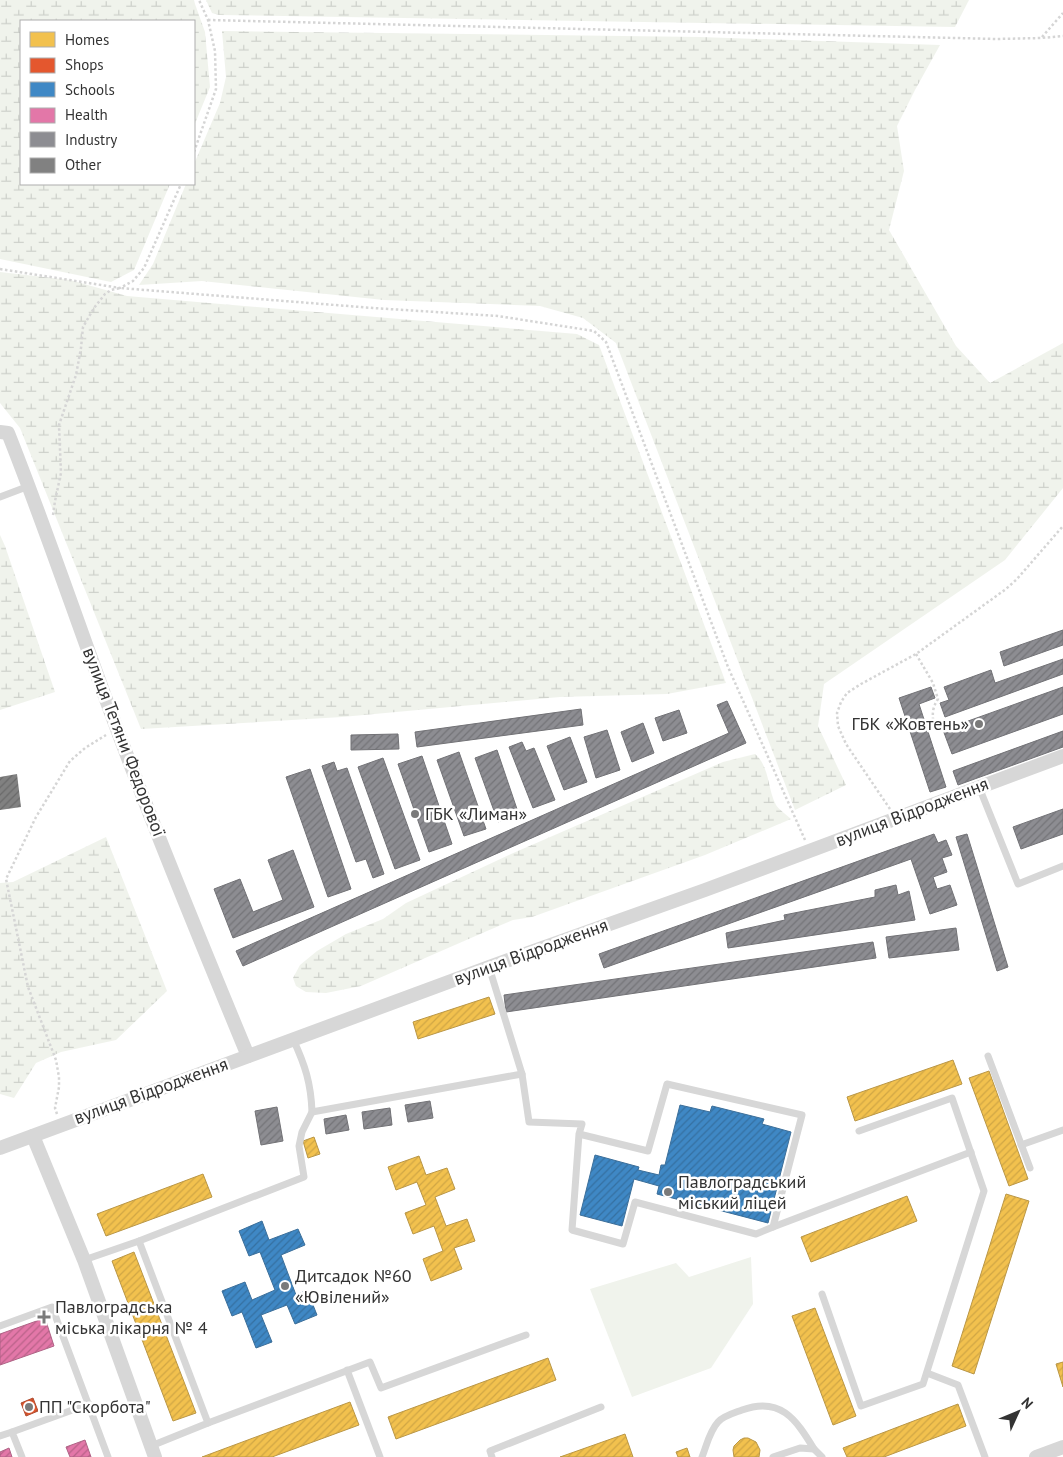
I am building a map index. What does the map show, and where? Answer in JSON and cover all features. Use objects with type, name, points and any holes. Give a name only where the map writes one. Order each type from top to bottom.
[{"type":"street","name":"вулиця Тетяни Федорової","points":[[0,432],[8,433],[44,526],[117,730],[248,1056]]},
{"type":"street","name":"вулиця Відродження","points":[[0,1148],[1063,756]]},
{"type":"street","points":[[33,1136],[84,1260],[153,1451]]},
{"type":"street","points":[[1036,1457],[1063,1447]]},
{"type":"lane","points":[[0,497],[29,486]]},
{"type":"lane","points":[[978,787],[1018,884],[1063,866]]},
{"type":"lane","points":[[489,967],[522,1074],[529,1122],[582,1124],[579,1134],[572,1230],[623,1244],[635,1202],[756,1234],[971,1152]]},
{"type":"lane","points":[[84,1260],[139,1241],[304,1177],[298,1146],[302,1132],[312,1112],[311,1096],[306,1068],[293,1039]]},
{"type":"lane","points":[[988,1056],[1030,1168]]},
{"type":"lane","points":[[312,1112],[522,1074]]},
{"type":"lane","points":[[579,1134],[648,1151],[667,1084],[802,1115],[773,1227]]},
{"type":"lane","points":[[822,1294],[862,1406],[923,1384],[984,1191],[952,1098],[859,1131]]},
{"type":"lane","points":[[1021,1145],[1063,1130]]},
{"type":"lane","points":[[139,1241],[208,1423]]},
{"type":"lane","points":[[0,1326],[52,1307],[108,1457]]},
{"type":"lane","points":[[153,1451],[208,1423],[370,1362],[380,1388],[526,1335]]},
{"type":"lane","points":[[347,1370],[380,1457]]},
{"type":"lane","points":[[927,1373],[958,1385],[985,1457]]},
{"type":"lane","points":[[0,1436],[89,1404]]},
{"type":"lane","points":[[702,1457],[709,1435],[719,1421],[734,1412],[754,1405],[781,1409],[799,1425],[814,1449],[822,1457]]},
{"type":"lane","points":[[492,1457],[490,1451],[601,1407]]},
{"type":"lane","points":[[12,1432],[22,1457]]},
{"type":"lane","points":[[773,1457],[800,1448],[814,1449]]},
{"type":"path","points":[[195,149],[216,89],[215,51],[208,20],[199,0]]},
{"type":"path","points":[[1041,38],[1063,13]]},
{"type":"path","points":[[208,20],[998,39],[1063,36]]},
{"type":"path","points":[[44,526],[53,517],[61,473],[60,425],[76,375],[83,327],[105,294],[133,281],[144,268],[181,185]]},
{"type":"path","points":[[0,268],[120,288],[498,316],[594,331],[606,342],[728,667],[809,851]]},
{"type":"path","points":[[896,818],[846,744],[838,726],[837,713],[841,702],[847,693],[916,654],[1006,589],[1063,526]]},
{"type":"path","points":[[916,654],[933,684],[938,699],[932,715],[934,726]]},
{"type":"path","points":[[60,1125],[55,1108],[59,1086],[56,1060],[28,987],[6,879],[36,817],[70,761],[90,745],[117,730]]},
{"type":"green space","points":[[0,0],[194,0],[205,32],[210,87],[195,124],[195,20],[20,20],[20,185],[170,185],[134,270],[111,282],[0,259]]},
{"type":"green space","points":[[206,0],[969,0],[955,27],[219,15],[212,13]]},
{"type":"green space","points":[[222,31],[700,37],[940,45],[897,126],[904,171],[889,230],[956,346],[990,383],[1063,343],[1063,488],[1005,560],[824,684],[818,726],[846,785],[795,810],[616,343],[583,318],[540,306],[384,300],[202,281],[139,285],[153,264],[186,185],[195,185],[195,162],[220,103],[226,77]]},
{"type":"green space","points":[[0,272],[70,280],[127,296],[577,334],[599,345],[726,683],[667,694],[560,697],[342,717],[141,729],[20,428],[0,403]]},
{"type":"green space","points":[[0,535],[55,692],[0,710]]},
{"type":"green space","points":[[755,754],[766,771],[776,805],[791,819],[705,855],[532,917],[513,920],[361,986],[326,993],[306,992],[296,986],[293,978],[300,965],[317,951],[346,934],[383,919],[406,903],[511,854],[723,762]]},
{"type":"green space","points":[[106,837],[167,991],[116,1040],[61,1052],[36,1063],[14,1098],[0,1094],[0,883],[13,882]]},
{"type":"green space","points":[[751,1257],[753,1304],[711,1368],[632,1397],[590,1289],[676,1263],[689,1277]]},
{"type":"building: Homes","points":[[489,997],[495,1014],[418,1039],[413,1022]]},
{"type":"building: Homes","points":[[953,1060],[962,1084],[855,1121],[847,1097]]},
{"type":"building: Homes","points":[[989,1071],[1028,1179],[1009,1186],[969,1078]]},
{"type":"building: Homes","points":[[314,1137],[320,1154],[308,1158],[303,1141]]},
{"type":"building: Homes","points":[[419,1156],[426,1175],[447,1168],[455,1189],[435,1197],[446,1226],[467,1219],[475,1241],[454,1248],[462,1269],[431,1281],[423,1259],[443,1251],[434,1226],[413,1234],[405,1213],[426,1205],[417,1182],[396,1190],[388,1167]]},
{"type":"building: Homes","points":[[203,1174],[212,1197],[106,1236],[97,1214]]},
{"type":"building: Homes","points":[[1006,1194],[1029,1201],[974,1374],[952,1366]]},
{"type":"building: Homes","points":[[907,1196],[917,1221],[811,1262],[801,1237]]},
{"type":"building: Homes","points":[[134,1252],[196,1413],[173,1421],[112,1261]]},
{"type":"building: Homes","points":[[815,1308],[856,1416],[833,1425],[792,1316]]},
{"type":"building: Homes","points":[[548,1358],[556,1380],[396,1439],[388,1417]]},
{"type":"building: Homes","points":[[1063,1362],[1063,1387],[1056,1364]]},
{"type":"building: Homes","points":[[350,1402],[359,1425],[272,1457],[202,1457]]},
{"type":"building: Homes","points":[[958,1404],[966,1426],[884,1457],[847,1457],[843,1448]]},
{"type":"building: Homes","points":[[625,1434],[633,1457],[560,1457]]},
{"type":"building: Homes","points":[[744,1438],[756,1442],[760,1450],[759,1457],[734,1457],[734,1446]]},
{"type":"building: Homes","points":[[687,1448],[690,1457],[678,1457],[676,1452]]},
{"type":"building: Shops","name":"ПП \"Скорбота\"","points":[[33,1398],[38,1411],[26,1416],[21,1403]]},
{"type":"building: Schools","points":[[680,1105],[710,1112],[712,1106],[764,1119],[762,1124],[791,1132],[768,1223],[657,1194],[659,1186],[634,1179],[622,1226],[580,1215],[595,1155],[639,1167],[638,1170],[659,1175],[661,1165],[665,1165]]},
{"type":"building: Schools","points":[[262,1221],[269,1240],[298,1229],[305,1245],[281,1255],[296,1295],[307,1290],[317,1315],[295,1324],[287,1305],[261,1315],[272,1342],[256,1348],[242,1312],[232,1316],[222,1291],[245,1282],[252,1300],[275,1290],[260,1252],[249,1256],[239,1231]]},
{"type":"building: Health","points":[[45,1318],[54,1346],[0,1365],[0,1334]]},
{"type":"building: Health","points":[[85,1440],[91,1457],[70,1457],[66,1447]]},
{"type":"building: Health","points":[[9,1448],[12,1457],[0,1457],[0,1452]]},
{"type":"building: Industry","points":[[1063,630],[1063,645],[1004,666],[1000,652]]},
{"type":"building: Industry","points":[[1063,659],[1063,674],[945,717],[940,703],[949,700],[944,687],[991,670],[995,683]]},
{"type":"building: Industry","points":[[931,687],[935,698],[919,704],[946,787],[930,792],[899,698]]},
{"type":"building: Industry","points":[[1063,687],[1063,714],[952,754],[943,730]]},
{"type":"building: Industry","points":[[727,701],[746,743],[243,966],[236,951],[729,733],[717,705]]},
{"type":"building: Industry","points":[[581,709],[583,725],[417,747],[415,732]]},
{"type":"building: Industry","points":[[679,710],[687,733],[663,741],[655,718]]},
{"type":"building: Industry","points":[[643,723],[654,753],[632,762],[621,732]]},
{"type":"building: Industry","points":[[607,730],[620,770],[596,778],[584,737]]},
{"type":"building: Industry","points":[[1063,731],[1063,747],[958,785],[953,771]]},
{"type":"building: Industry","points":[[398,734],[399,749],[351,750],[351,735]]},
{"type":"building: Industry","points":[[570,737],[587,782],[564,790],[547,746]]},
{"type":"building: Industry","points":[[522,742],[526,751],[534,748],[555,800],[533,808],[509,747]]},
{"type":"building: Industry","points":[[497,750],[519,815],[498,822],[475,758]]},
{"type":"building: Industry","points":[[459,752],[486,829],[464,836],[437,760]]},
{"type":"building: Industry","points":[[422,756],[452,844],[429,852],[398,764]]},
{"type":"building: Industry","points":[[383,758],[420,860],[395,869],[358,767]]},
{"type":"building: Industry","points":[[334,762],[337,771],[347,768],[384,874],[373,878],[366,859],[356,862],[322,766]]},
{"type":"building: Industry","points":[[310,769],[351,889],[328,897],[286,777]]},
{"type":"building: Industry","points":[[1063,809],[1063,834],[1021,849],[1013,827]]},
{"type":"building: Industry","points":[[934,834],[938,843],[946,840],[952,855],[942,858],[947,872],[933,877],[937,889],[950,885],[957,905],[930,914],[911,859],[604,968],[599,954]]},
{"type":"building: Industry","points":[[967,834],[1008,967],[997,971],[956,837]]},
{"type":"building: Industry","points":[[293,850],[314,907],[233,938],[214,889],[240,879],[253,912],[283,900],[268,860]]},
{"type":"building: Industry","points":[[896,885],[898,895],[909,891],[915,920],[728,948],[726,933],[785,920],[784,915],[875,897],[875,890]]},
{"type":"building: Industry","points":[[956,928],[959,950],[889,958],[886,937]]},
{"type":"building: Industry","points":[[873,942],[876,958],[506,1012],[504,995]]},
{"type":"building: Industry","points":[[430,1101],[433,1118],[408,1122],[405,1105]]},
{"type":"building: Industry","points":[[277,1107],[283,1141],[261,1145],[255,1111]]},
{"type":"building: Industry","points":[[390,1108],[392,1125],[364,1129],[362,1112]]},
{"type":"building: Industry","points":[[346,1115],[349,1130],[326,1134],[324,1119]]},
{"type":"building: Other","points":[[17,774],[21,807],[0,810],[0,777]]},
{"type":"place","name":"ГБК «Жовтень»","points":[[979,724]]},
{"type":"place","name":"ГБК «Лиман»","points":[[415,814]]},
{"type":"place","name":"Павлоградський міський ліцей","points":[[668,1192]]},
{"type":"place","name":"Дитсадок №60 «Ювілений»","points":[[285,1286]]},
{"type":"place","name":"Павлоградська міська лікарня № 4","points":[[44,1317]]},
{"type":"place","name":"ПП \"Скорбота\"","points":[[29,1407]]}]
